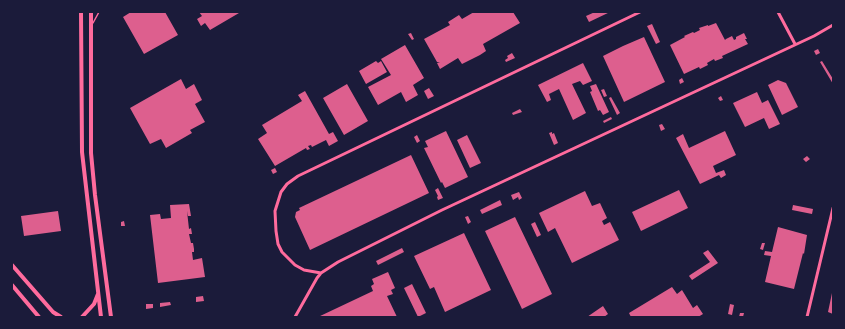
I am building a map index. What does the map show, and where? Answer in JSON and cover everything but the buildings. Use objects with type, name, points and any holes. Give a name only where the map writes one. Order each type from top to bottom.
[{"type":"street","points":[[81,12],[82,152],[101,317]]},
{"type":"street","points":[[91,12],[91,152],[95,195],[111,317]]},
{"type":"street","points":[[322,273],[304,270],[295,265],[282,252],[278,244],[275,212],[281,192],[288,184],[298,176],[640,12]]},
{"type":"street","points":[[778,12],[795,44]]},
{"type":"street","points":[[295,317],[317,278],[338,262],[442,210],[833,25]]},
{"type":"street","points":[[807,317],[833,208]]},
{"type":"street","points":[[12,265],[53,312],[61,317]]},
{"type":"street","points":[[12,285],[39,317]]},
{"type":"street","points":[[82,317],[94,304],[98,294]]},
{"type":"lane","points":[[91,27],[99,12]]}]
